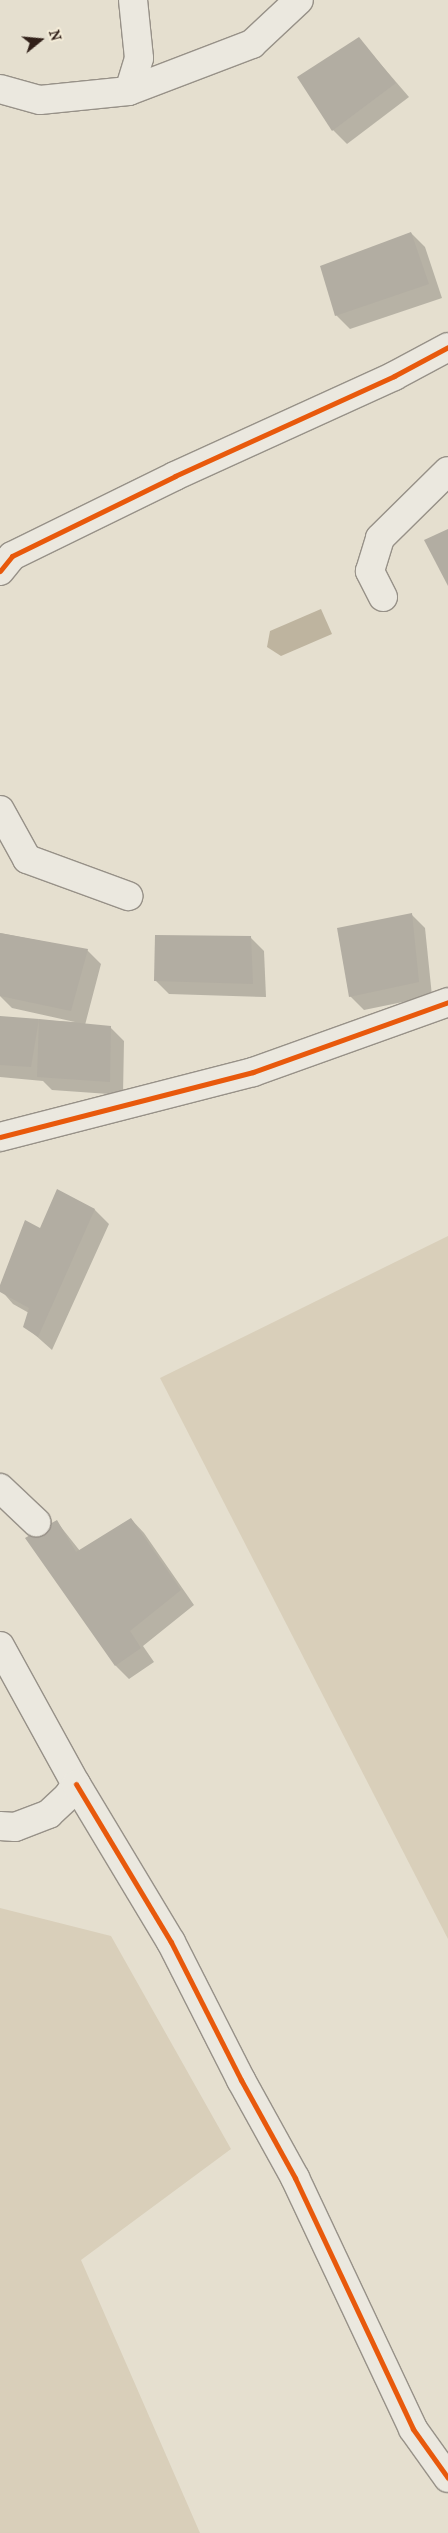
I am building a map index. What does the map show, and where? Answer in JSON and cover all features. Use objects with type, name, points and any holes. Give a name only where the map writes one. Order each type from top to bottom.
[{"type":"street","points":[[129,91],[139,58],[133,0]]},
{"type":"street","points":[[0,89],[40,100],[129,91],[252,44],[300,0]]},
{"type":"street","points":[[0,571],[12,556],[175,476],[394,376],[448,347]]},
{"type":"street","points":[[383,597],[370,571],[380,538],[448,471]]},
{"type":"street","points":[[0,810],[27,859],[128,896]]},
{"type":"street","points":[[0,1137],[253,1072],[448,1002]]},
{"type":"street","points":[[0,1488],[36,1522]]},
{"type":"street","points":[[0,1646],[76,1784],[171,1942],[240,2080],[295,2178],[413,2429],[448,2478]]},
{"type":"street","points":[[0,1826],[15,1827],[49,1814],[68,1796],[76,1784]]},
{"type":"shaded area","points":[[321,609],[332,634],[281,656],[267,647],[270,631]]},
{"type":"shaded area","points":[[448,1236],[448,1939],[160,1378]]},
{"type":"shaded area","points":[[0,1908],[111,1936],[231,2149],[81,2260],[200,2533],[0,2533]]},
{"type":"building","points":[[359,37],[396,83],[332,131],[297,77]]},
{"type":"building","points":[[411,232],[429,284],[335,316],[320,266]]},
{"type":"building","points":[[448,529],[448,586],[424,540]]},
{"type":"building","points":[[412,913],[419,982],[349,997],[337,928]]},
{"type":"building","points":[[0,933],[88,949],[71,1011],[0,996]]},
{"type":"building","points":[[155,935],[251,936],[253,984],[154,981]]},
{"type":"building","points":[[0,1016],[39,1019],[31,1067],[0,1065]]},
{"type":"building","points":[[39,1019],[111,1026],[110,1082],[37,1077]]},
{"type":"building","points":[[57,1189],[95,1209],[38,1337],[23,1327],[29,1308],[0,1292],[0,1285],[25,1220],[40,1228]]},
{"type":"building","points":[[131,1518],[181,1590],[130,1631],[141,1648],[115,1666],[25,1538],[57,1520],[76,1552]]},
{"type":"cycle path","points":[[0,571],[12,556],[175,476],[394,376],[448,347]]},
{"type":"cycle path","points":[[0,1137],[253,1072],[448,1002]]},
{"type":"cycle path","points":[[76,1784],[171,1942],[241,2080],[295,2178],[413,2429],[448,2478]]}]
